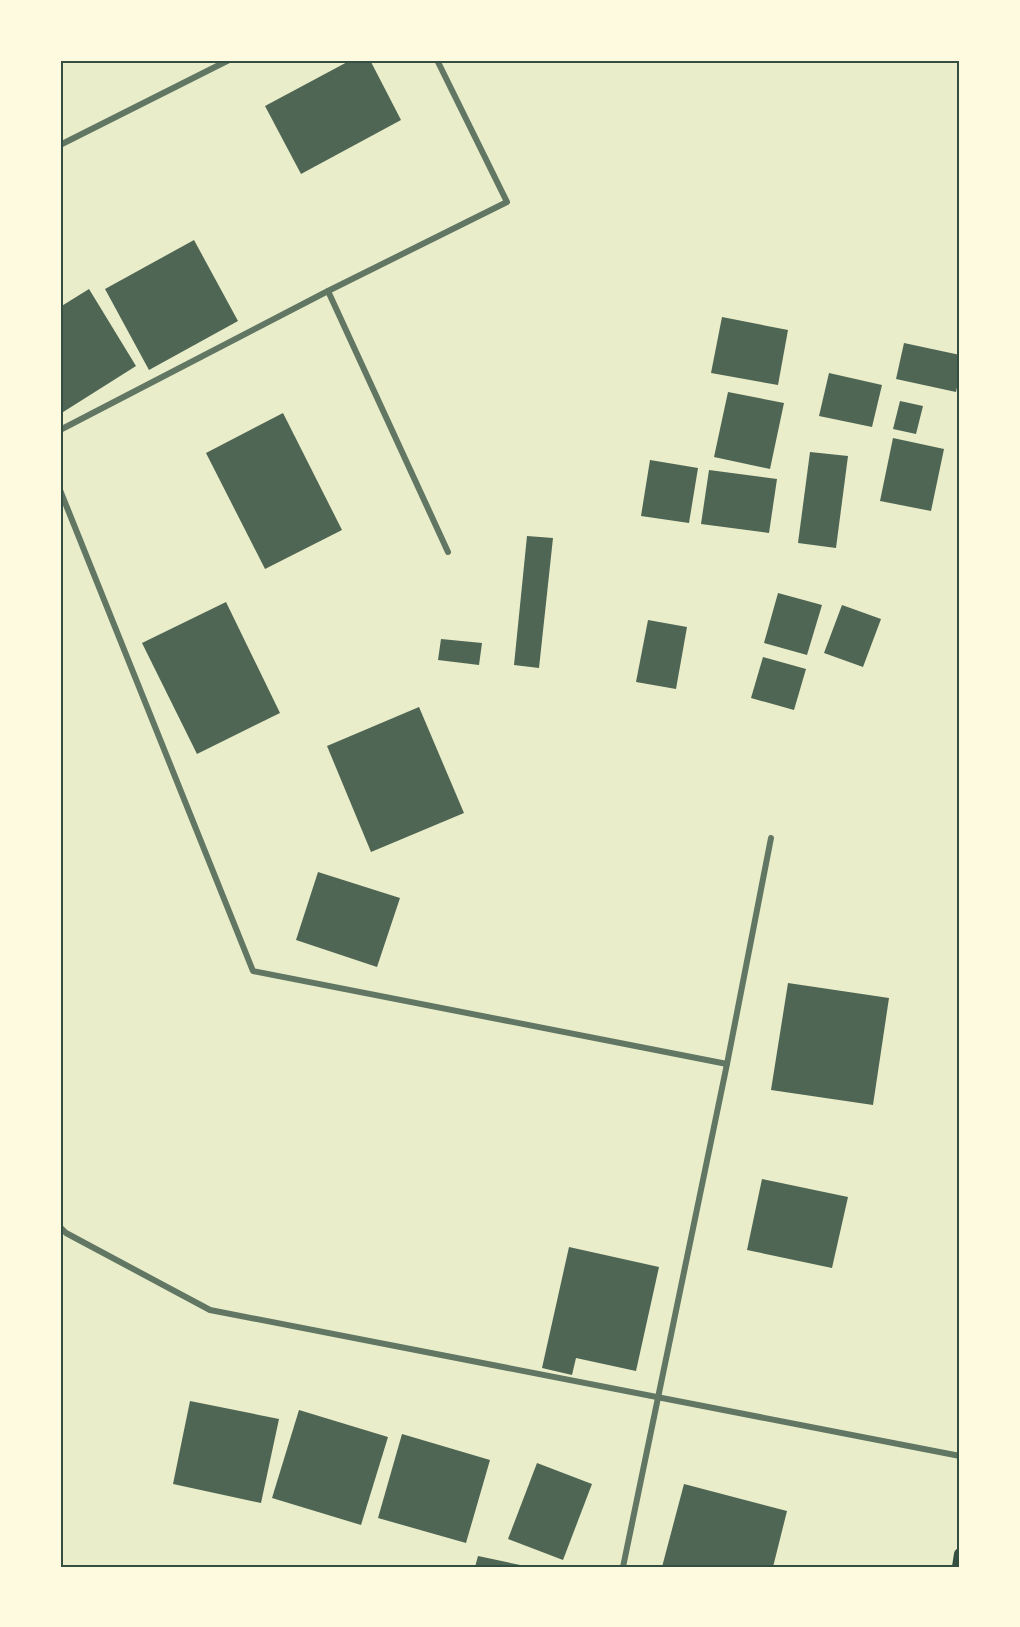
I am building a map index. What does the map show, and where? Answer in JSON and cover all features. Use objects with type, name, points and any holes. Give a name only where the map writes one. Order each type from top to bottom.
[{"type":"main road","points":[[957,1567],[960,1554]]},
{"type":"street","points":[[60,145],[229,60]]},
{"type":"street","points":[[60,430],[328,291],[507,202],[436,60]]},
{"type":"street","points":[[328,291],[448,552]]},
{"type":"street","points":[[60,490],[253,972],[727,1064]]},
{"type":"street","points":[[622,1567],[727,1064],[771,838]]},
{"type":"street","points":[[60,1227],[66,1233],[210,1310],[960,1456]]},
{"type":"building","points":[[351,60],[370,60],[401,120],[301,174],[265,106]]},
{"type":"building","points":[[194,240],[238,321],[149,370],[105,289]]},
{"type":"building","points":[[89,289],[136,366],[60,414],[60,307]]},
{"type":"building","points":[[722,317],[788,330],[778,385],[711,373]]},
{"type":"building","points":[[904,343],[960,355],[960,374],[956,392],[896,379]]},
{"type":"building","points":[[829,373],[882,385],[872,427],[819,416]]},
{"type":"building","points":[[728,392],[784,403],[770,469],[714,457]]},
{"type":"building","points":[[900,401],[923,406],[916,434],[893,429]]},
{"type":"building","points":[[283,413],[342,530],[265,569],[206,453]]},
{"type":"building","points":[[893,438],[944,449],[931,511],[880,501]]},
{"type":"building","points":[[810,452],[848,456],[836,548],[798,543]]},
{"type":"building","points":[[650,460],[698,468],[689,523],[641,516]]},
{"type":"building","points":[[709,470],[777,479],[769,533],[701,524]]},
{"type":"building","points":[[527,536],[553,538],[539,668],[514,665]]},
{"type":"building","points":[[778,593],[822,605],[807,655],[764,643]]},
{"type":"building","points":[[226,602],[280,713],[197,754],[142,643]]},
{"type":"building","points":[[842,605],[881,619],[863,667],[824,653]]},
{"type":"building","points":[[648,620],[687,627],[676,689],[636,682]]},
{"type":"building","points":[[441,639],[482,643],[479,665],[438,660]]},
{"type":"building","points":[[763,657],[806,669],[794,710],[751,698]]},
{"type":"building","points":[[419,707],[464,813],[371,852],[327,746]]},
{"type":"building","points":[[318,872],[400,898],[377,967],[296,940]]},
{"type":"building","points":[[788,983],[889,998],[873,1105],[771,1090]]},
{"type":"building","points":[[762,1179],[848,1197],[832,1268],[747,1250]]},
{"type":"building","points":[[569,1247],[659,1267],[636,1371],[576,1358],[572,1375],[542,1368]]},
{"type":"building","points":[[190,1401],[279,1419],[261,1503],[173,1484]]},
{"type":"building","points":[[299,1410],[388,1437],[361,1525],[272,1498]]},
{"type":"building","points":[[402,1434],[490,1460],[466,1543],[378,1518]]},
{"type":"building","points":[[537,1463],[592,1484],[563,1560],[508,1539]]},
{"type":"building","points":[[684,1484],[787,1511],[773,1567],[662,1567]]},
{"type":"building","points":[[478,1556],[525,1566],[525,1567],[475,1567]]}]
